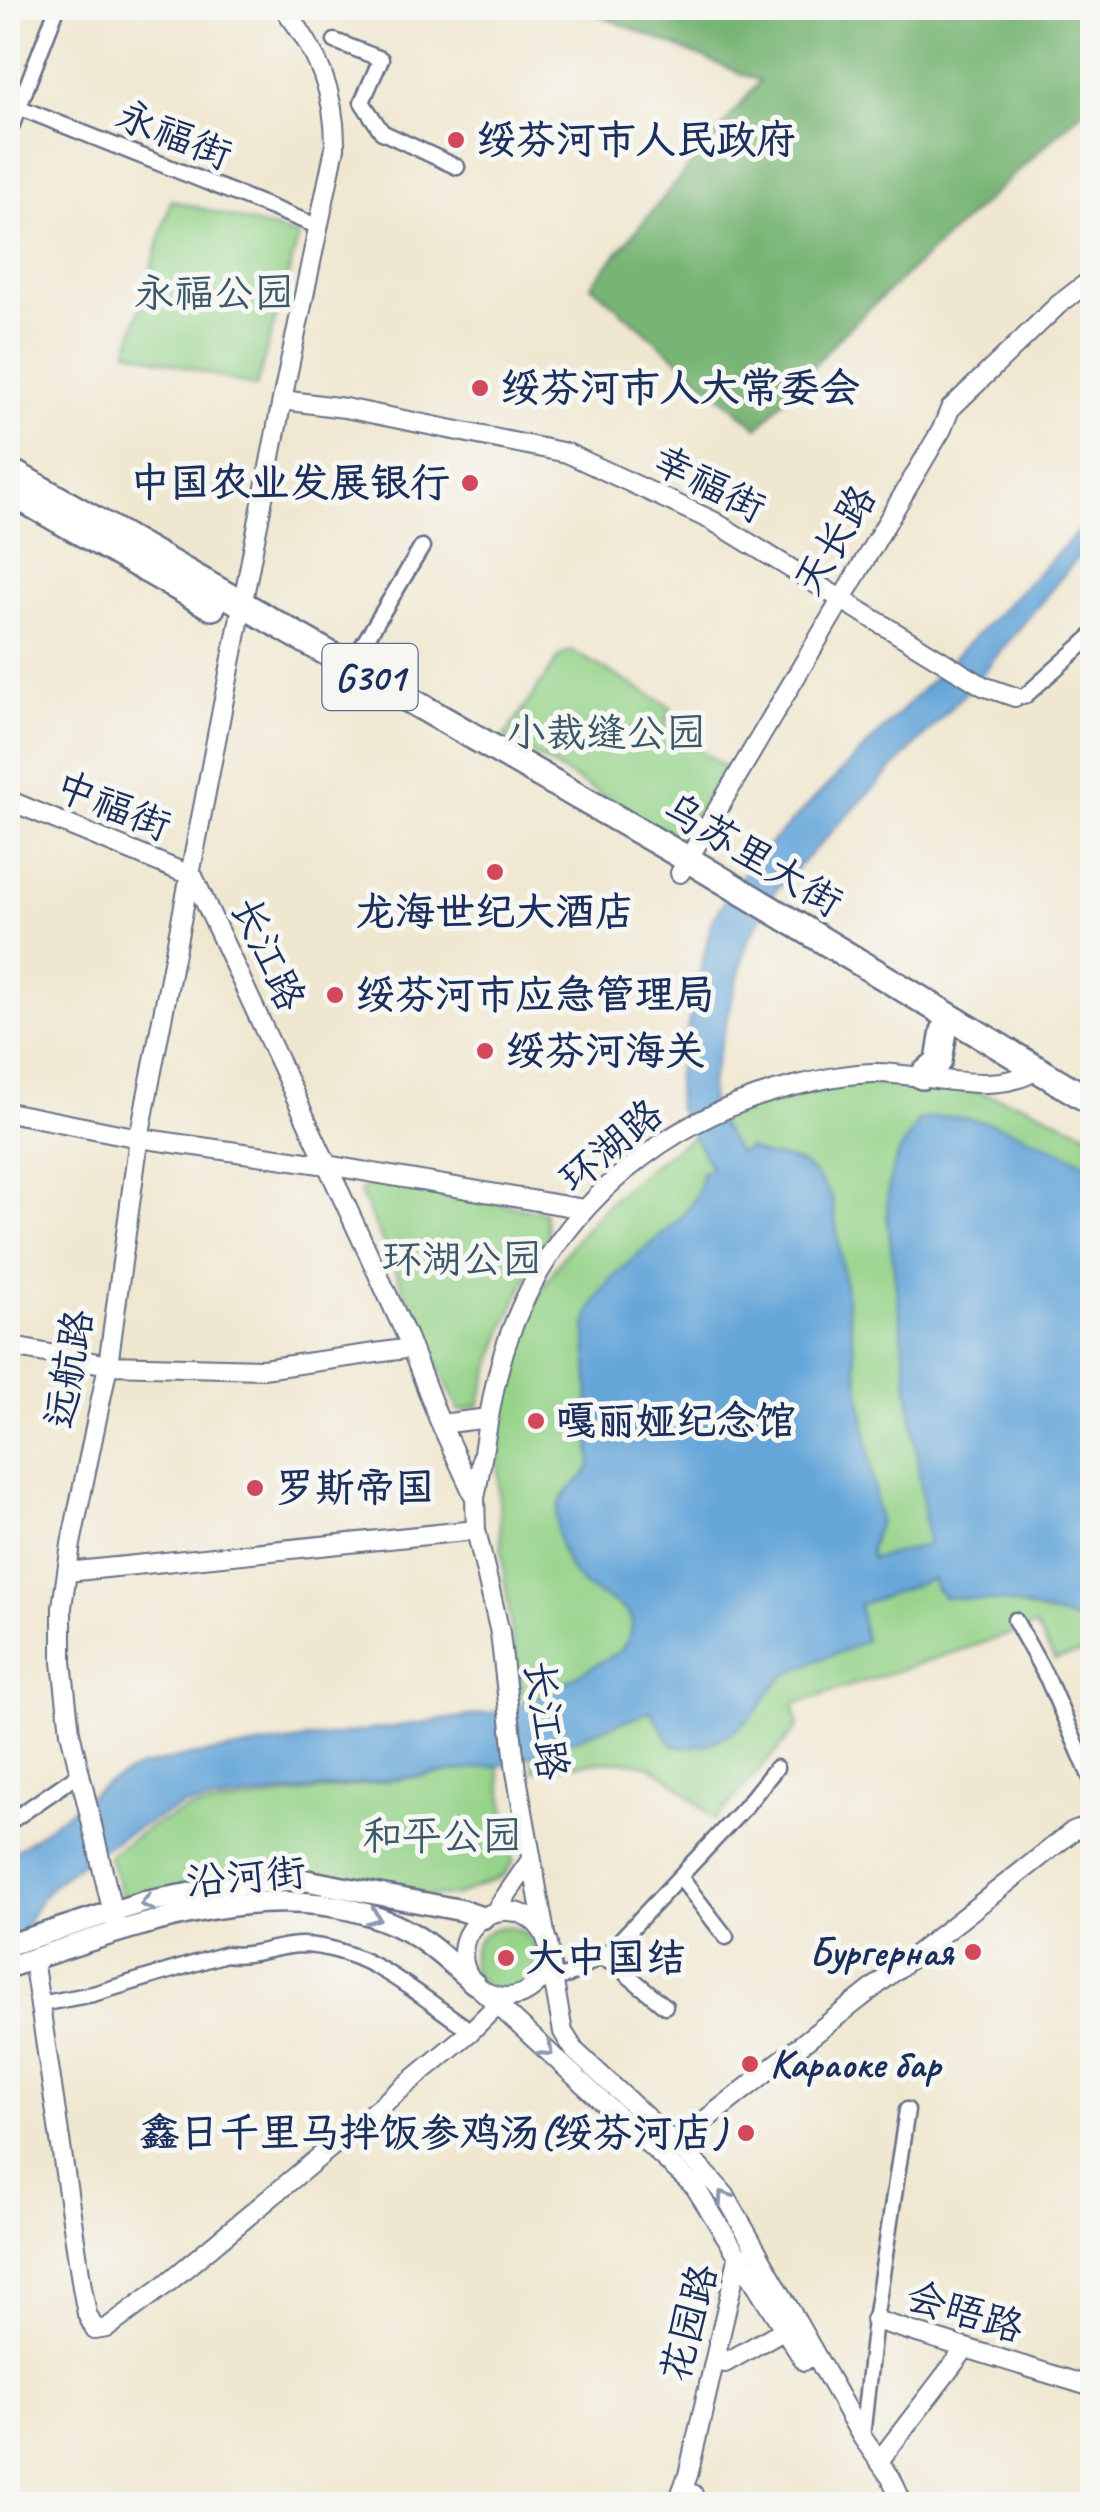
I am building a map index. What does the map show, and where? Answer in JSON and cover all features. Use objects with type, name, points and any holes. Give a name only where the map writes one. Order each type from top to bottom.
[{"type":"highway","name":"乌苏里大街","points":[[8,470],[240,613],[350,666],[685,866]]},
{"type":"highway","name":"乌苏里大街","points":[[8,491],[240,613],[685,866],[1031,1074],[1092,1119]]},
{"type":"highway","name":"乌苏里大街","points":[[761,911],[944,1031],[1092,1102]]},
{"type":"highway","points":[[922,1076],[939,1061],[944,1031]]},
{"type":"main road","name":"沿河街","points":[[8,1967],[115,1922],[144,1902],[243,1884],[299,1879],[488,1916]]},
{"type":"main road","name":"沿河街","points":[[8,1945],[115,1922],[149,1922],[246,1904],[298,1900],[356,1910],[410,1932],[476,1984]]},
{"type":"street","points":[[8,134],[13,106],[57,8]]},
{"type":"street","name":"长江路","points":[[284,8],[313,48],[333,99],[335,148],[240,613],[192,876],[411,1348],[474,1498],[476,1530],[500,1633],[530,1861],[537,1877],[563,2032],[575,2050],[676,2143],[724,2195],[850,2416]]},
{"type":"street","points":[[335,41],[381,59],[362,102],[382,132],[457,167]]},
{"type":"street","name":"永福街","points":[[13,106],[317,226]]},
{"type":"street","name":"天长路","points":[[685,866],[942,430],[950,409],[1058,305],[1092,279]]},
{"type":"street","name":"幸福街","points":[[282,400],[345,408],[567,453],[713,521],[983,686],[1015,697]]},
{"type":"street","points":[[350,666],[422,547]]},
{"type":"street","points":[[1015,697],[1025,696],[1092,636]]},
{"type":"street","name":"中福街","points":[[8,800],[192,876]]},
{"type":"street","name":"远航路","points":[[115,1922],[70,1732],[62,1662],[62,1607],[108,1366],[139,1138],[192,876]]},
{"type":"street","name":"环湖路","points":[[474,1498],[498,1368],[516,1319],[556,1248],[584,1209],[617,1176],[677,1133],[724,1109],[778,1090],[875,1073],[998,1084],[1031,1074]]},
{"type":"street","points":[[8,1112],[139,1138],[328,1165],[584,1209]]},
{"type":"street","points":[[8,1346],[108,1366],[263,1369],[411,1348]]},
{"type":"street","points":[[441,1424],[488,1418]]},
{"type":"street","points":[[67,1572],[476,1530]]},
{"type":"street","points":[[1015,1620],[1048,1680],[1092,1780]]},
{"type":"street","points":[[553,1979],[569,1976],[611,1950],[776,1768]]},
{"type":"street","points":[[8,1824],[79,1774]]},
{"type":"street","points":[[676,2143],[1073,1831],[1092,1824]]},
{"type":"street","points":[[530,1861],[488,1916],[471,1930],[463,1954],[466,1970],[476,1984],[501,2003],[695,2187],[830,2403],[850,2416],[903,2504]]},
{"type":"street","points":[[680,1877],[726,1936]]},
{"type":"street","points":[[33,1959],[82,2287],[87,2314],[95,2330],[107,2328],[165,2285],[501,2003],[536,1985],[546,1971],[548,1947],[539,1927],[522,1914],[488,1916]]},
{"type":"street","points":[[40,2004],[93,1994],[226,1954],[241,1956],[298,1945],[331,1948],[370,1961],[471,2032]]},
{"type":"street","points":[[600,1958],[613,1963],[664,2006]]},
{"type":"street","points":[[862,2437],[875,2320],[907,2110]]},
{"type":"street","name":"花园路","points":[[688,2502],[688,2475],[743,2265],[753,2246]]},
{"type":"street","name":"花园路","points":[[688,2502],[725,2362],[743,2265]]},
{"type":"street","name":"会晤路","points":[[875,2320],[1092,2387]]},
{"type":"street","points":[[725,2362],[785,2330]]},
{"type":"street","points":[[879,2461],[965,2349]]},
{"type":"green space","points":[[582,8],[1092,8],[1092,102],[843,333],[758,428],[591,285],[760,81]]},
{"type":"green space","name":"永福公园","points":[[171,200],[299,236],[256,387],[128,351]]},
{"type":"green space","name":"小裁缝公园","points":[[571,650],[671,707],[665,726],[726,768],[680,841],[504,737],[561,655]]},
{"type":"green space","points":[[884,1082],[969,1090],[1026,1105],[1092,1135],[1092,1650],[1055,1660],[1035,1626],[794,1704],[798,1727],[715,1820],[674,1782],[646,1765],[605,1761],[534,1771],[503,1565],[499,1482],[503,1393],[515,1348],[531,1310],[551,1274],[602,1210],[664,1157],[716,1122],[791,1095]]},
{"type":"green space","name":"环湖公园","points":[[373,1180],[544,1212],[549,1238],[508,1319],[479,1406],[459,1411],[360,1192]]},
{"type":"green space","name":"和平公园","points":[[498,1765],[513,1862],[503,1876],[455,1896],[420,1895],[297,1873],[125,1904],[108,1855],[151,1826],[187,1810]]},
{"type":"green space","points":[[505,1927],[518,1929],[528,1937],[536,1947],[536,1973],[528,1983],[518,1991],[505,1993],[492,1991],[482,1983],[474,1973],[472,1960],[474,1947],[482,1937],[492,1929]]},
{"type":"water","points":[[1092,518],[1092,540],[972,686],[776,890],[747,943],[710,1085],[711,1110],[738,1153],[749,1148],[797,1162],[812,1172],[832,1197],[879,1521],[870,1548],[871,1559],[928,1545],[887,1214],[891,1175],[904,1144],[918,1121],[962,1118],[1007,1128],[1092,1165],[1092,1625],[1006,1602],[944,1597],[933,1579],[859,1605],[865,1641],[786,1676],[748,1720],[717,1740],[695,1746],[672,1745],[651,1711],[504,1765],[183,1806],[126,1834],[66,1874],[39,1902],[20,1937],[8,1941],[8,1863],[12,1854],[105,1784],[140,1767],[189,1756],[525,1705],[620,1651],[629,1637],[630,1616],[584,1585],[571,1571],[560,1543],[557,1514],[563,1498],[591,1463],[586,1325],[595,1301],[610,1281],[684,1213],[697,1194],[702,1172],[711,1168],[677,1107],[676,1079],[712,920],[748,866]]},
{"type":"place","name":"绥芬河市人民政府","points":[[456,140]]},
{"type":"place","name":"绥芬河市人大常委会","points":[[480,388]]},
{"type":"place","name":"中国农业发展银行","points":[[470,483]]},
{"type":"place","name":"龙海世纪大酒店","points":[[495,872]]},
{"type":"place","name":"绥芬河市应急管理局","points":[[335,995]]},
{"type":"place","name":"绥芬河海关","points":[[485,1051]]},
{"type":"place","name":"嘎丽娅纪念馆","points":[[536,1421]]},
{"type":"place","name":"罗斯帝国","points":[[255,1488]]},
{"type":"place","name":"Бургерная","points":[[973,1952]]},
{"type":"place","name":"大中国结","points":[[506,1958]]},
{"type":"place","name":"Караоке бар","points":[[750,2064]]},
{"type":"place","name":"鑫日千里马拌饭参鸡汤(绥芬河店)","points":[[746,2133]]}]
